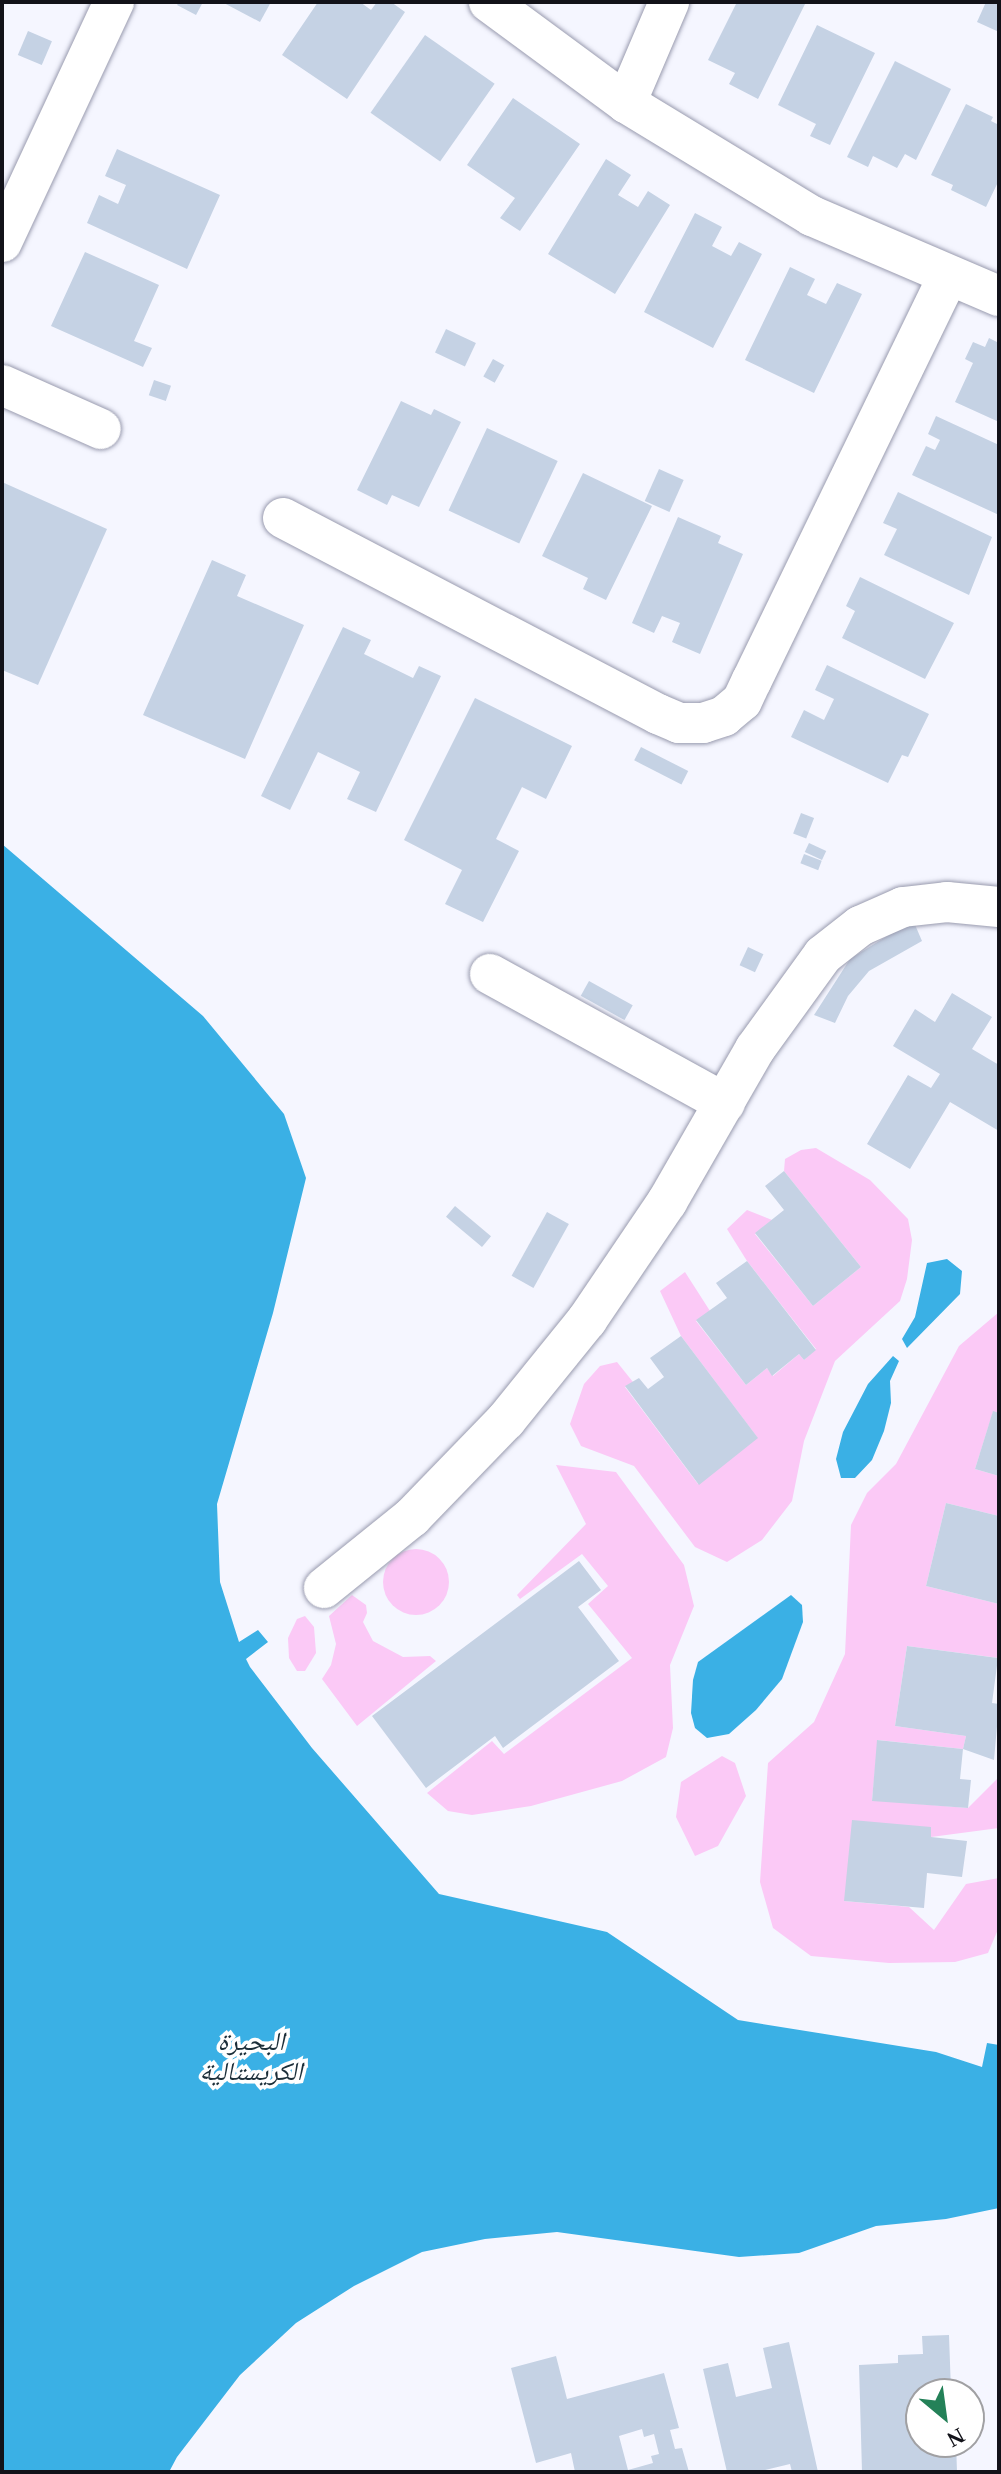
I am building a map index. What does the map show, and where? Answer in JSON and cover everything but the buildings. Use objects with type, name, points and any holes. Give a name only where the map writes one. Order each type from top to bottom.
[{"type":"street","points":[[2,242],[114,2]]},
{"type":"street","points":[[489,2],[626,103],[812,216],[948,277],[999,296]]},
{"type":"street","points":[[626,103],[669,2]]},
{"type":"street","points":[[283,518],[658,714],[679,723],[724,716],[742,701],[948,277]]},
{"type":"street","points":[[2,385],[101,429]]},
{"type":"street","points":[[324,1588],[390,1538],[506,1420],[587,1320],[667,1202],[755,1049],[823,955],[860,926],[903,907],[947,902],[995,909]]},
{"type":"street","points":[[490,974],[725,1103]]},
{"type":"shaded area","points":[[816,1148],[870,1180],[908,1219],[912,1240],[907,1279],[900,1301],[835,1361],[804,1441],[792,1501],[762,1540],[727,1562],[695,1547],[634,1466],[581,1446],[570,1424],[584,1384],[600,1366],[617,1362],[633,1382],[625,1387],[698,1484],[757,1437],[681,1336],[660,1291],[685,1272],[710,1311],[696,1321],[746,1385],[767,1368],[773,1376],[799,1354],[804,1360],[816,1349],[747,1261],[727,1229],[747,1210],[772,1220],[755,1234],[813,1306],[861,1267],[784,1171],[785,1159],[801,1150]]},
{"type":"shaded area","points":[[999,1312],[999,1413],[993,1412],[975,1469],[999,1476],[999,1516],[946,1503],[926,1586],[999,1604],[999,1658],[907,1646],[895,1726],[966,1736],[963,1749],[878,1740],[872,1800],[968,1808],[999,1777],[999,1828],[931,1837],[844,1901],[909,1907],[934,1930],[966,1884],[999,1878],[999,1927],[988,1953],[955,1962],[889,1963],[811,1956],[773,1928],[760,1882],[768,1763],[814,1722],[845,1654],[851,1525],[867,1493],[896,1464],[959,1346]]},
{"type":"shaded area","points":[[556,1465],[616,1472],[684,1565],[694,1606],[670,1665],[673,1728],[666,1757],[622,1781],[531,1806],[472,1815],[448,1811],[427,1793],[492,1741],[504,1754],[632,1658],[588,1604],[608,1586],[582,1554],[520,1599],[517,1595],[586,1524]]},
{"type":"shaded area","points":[[422,1549],[440,1558],[447,1569],[447,1595],[440,1606],[429,1613],[410,1615],[392,1606],[385,1595],[383,1576],[392,1558],[403,1551]]},
{"type":"shaded area","points":[[352,1595],[366,1605],[363,1622],[373,1641],[403,1657],[430,1656],[436,1661],[357,1726],[322,1679],[331,1665],[336,1644],[329,1616]]},
{"type":"shaded area","points":[[305,1616],[314,1627],[316,1653],[305,1671],[297,1671],[289,1658],[288,1638],[297,1619]]},
{"type":"shaded area","points":[[722,1756],[735,1763],[746,1796],[718,1846],[695,1856],[676,1817],[681,1782]]},
{"type":"water","name":"البحيرة الكريستالية","points":[[2,844],[203,1016],[284,1114],[306,1178],[273,1313],[217,1504],[220,1582],[239,1642],[258,1630],[268,1642],[246,1659],[250,1667],[312,1748],[439,1894],[607,1932],[738,2020],[936,2052],[982,2067],[987,2043],[999,2045],[999,2208],[946,2219],[876,2226],[799,2253],[739,2257],[557,2232],[485,2239],[422,2252],[354,2286],[296,2323],[240,2375],[177,2457],[169,2472],[2,2472]]},
{"type":"water","points":[[947,1259],[962,1271],[960,1294],[907,1348],[902,1339],[915,1317],[927,1263]]},
{"type":"water","points":[[893,1356],[899,1361],[890,1381],[891,1403],[872,1460],[855,1478],[841,1478],[836,1459],[843,1432],[868,1384]]},
{"type":"water","points":[[791,1595],[802,1605],[803,1622],[782,1679],[756,1710],[729,1734],[707,1738],[695,1728],[691,1713],[693,1680],[698,1662]]}]
